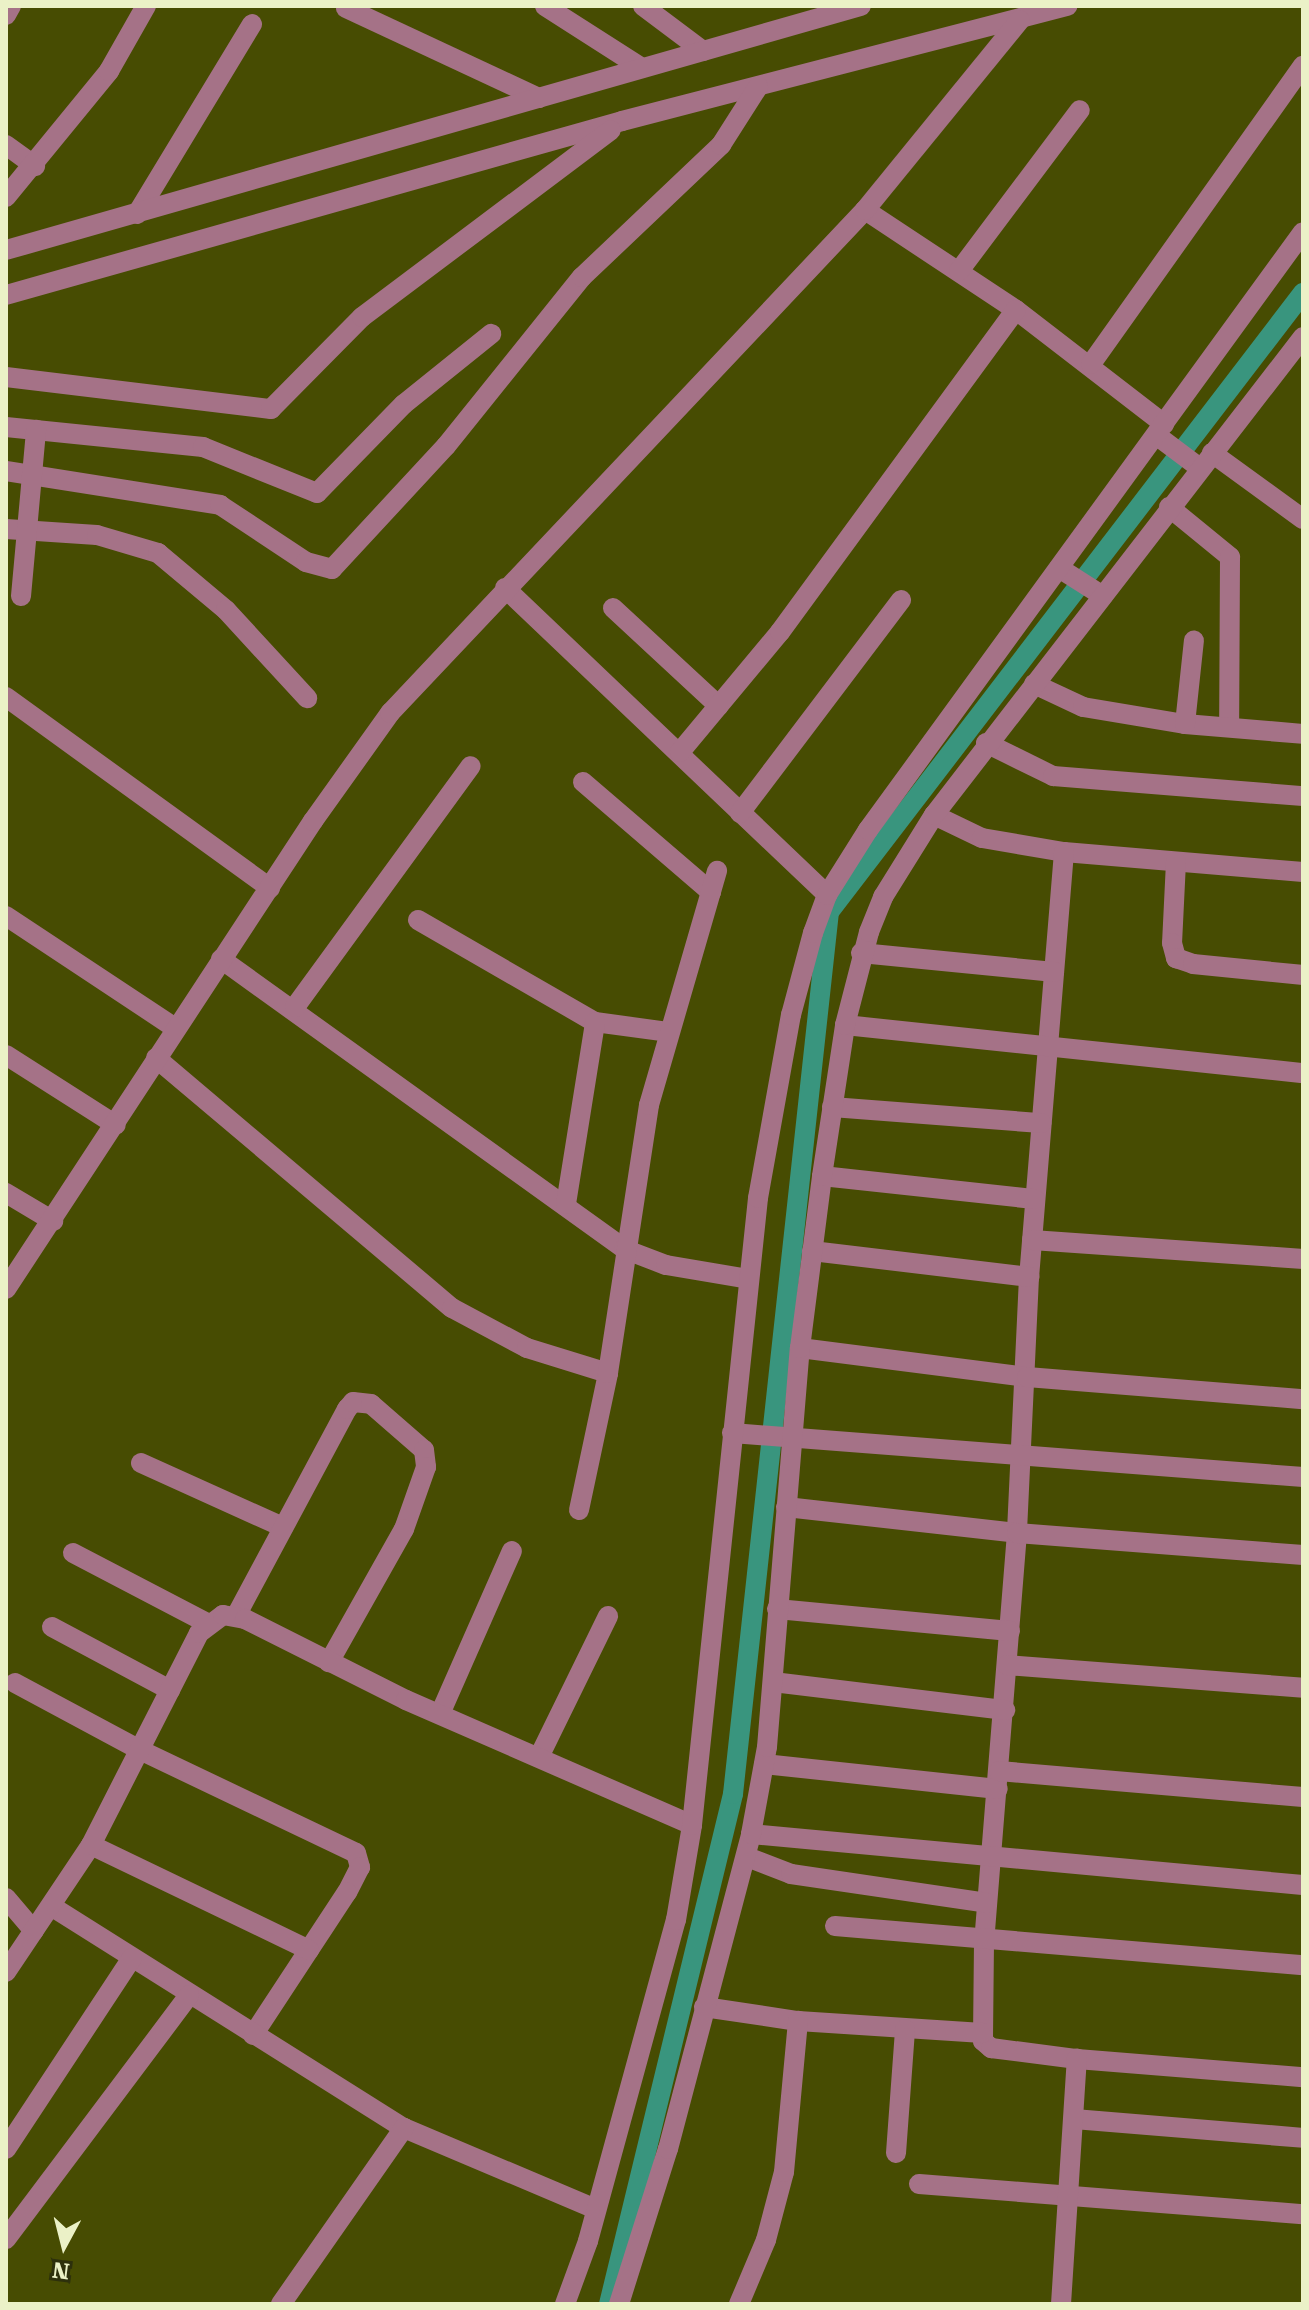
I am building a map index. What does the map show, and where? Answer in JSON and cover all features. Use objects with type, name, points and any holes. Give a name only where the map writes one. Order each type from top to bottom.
[{"type":"street","points":[[6,15],[11,6]]},
{"type":"street","points":[[6,197],[35,166],[109,71],[146,6]]},
{"type":"street","points":[[545,6],[642,68]]},
{"type":"street","points":[[643,6],[703,51]]},
{"type":"street","points":[[6,250],[861,6]]},
{"type":"street","points":[[6,295],[622,121],[1067,6]]},
{"type":"street","points":[[346,8],[539,98]]},
{"type":"street","points":[[6,1289],[116,1125],[221,959],[390,713],[865,210],[1020,20]]},
{"type":"street","points":[[137,214],[252,24]]},
{"type":"street","points":[[1091,364],[1303,66]]},
{"type":"street","points":[[6,471],[220,505],[316,567],[332,569],[446,446],[582,277],[721,145],[758,87]]},
{"type":"street","points":[[959,271],[1080,110]]},
{"type":"street","points":[[6,377],[271,409],[362,317],[622,121]]},
{"type":"street","points":[[6,145],[35,166]]},
{"type":"street","points":[[865,210],[959,271],[1091,364],[1193,457],[1303,519]]},
{"type":"street","points":[[619,2304],[668,2149],[747,1857],[764,1764],[786,1507],[783,1434],[800,1348],[845,1025],[861,953],[883,897],[934,815],[1034,684],[1160,429],[1303,232]]},
{"type":"street","points":[[680,752],[719,706],[1016,310]]},
{"type":"street","points":[[6,427],[203,447],[317,493],[404,404],[491,334]]},
{"type":"street","points":[[565,2304],[596,2209],[676,1920],[692,1825],[741,1433],[749,1279],[791,1015],[827,895],[868,830],[1082,582],[1169,507],[1193,457],[1303,337]]},
{"type":"street","points":[[21,596],[36,430]]},
{"type":"street","points":[[1169,507],[1230,557],[1229,727]]},
{"type":"street","points":[[6,529],[97,535],[158,553],[226,610],[307,698]]},
{"type":"street","points":[[505,588],[827,895]]},
{"type":"street","points":[[740,813],[901,600]]},
{"type":"street","points":[[613,608],[719,706]]},
{"type":"street","points":[[1185,724],[1194,640]]},
{"type":"street","points":[[1034,684],[1083,707],[1185,724],[1303,734]]},
{"type":"street","points":[[6,697],[270,888]]},
{"type":"street","points":[[986,743],[1053,776],[1303,796]]},
{"type":"street","points":[[295,1007],[471,766]]},
{"type":"street","points":[[583,782],[711,892]]},
{"type":"street","points":[[934,815],[982,838],[1064,852],[1303,872]]},
{"type":"street","points":[[1064,852],[1029,1277],[1027,1377],[1017,1533],[984,1942],[983,2033],[991,2048],[1077,2059],[1303,2077]]},
{"type":"street","points":[[1176,862],[1172,943],[1176,958],[1193,964],[1303,975]]},
{"type":"street","points":[[579,1510],[608,1373],[624,1249],[649,1105],[717,871]]},
{"type":"street","points":[[6,916],[175,1028]]},
{"type":"street","points":[[418,920],[595,1022],[669,1032]]},
{"type":"street","points":[[861,953],[1054,972]]},
{"type":"street","points":[[221,959],[295,1007],[624,1249],[666,1265],[749,1279]]},
{"type":"street","points":[[566,1204],[595,1022]]},
{"type":"street","points":[[845,1025],[1303,1073]]},
{"type":"street","points":[[6,1055],[116,1125]]},
{"type":"street","points":[[156,1058],[452,1308],[527,1348],[608,1373]]},
{"type":"street","points":[[832,1107],[1041,1123]]},
{"type":"street","points":[[822,1176],[1035,1199]]},
{"type":"street","points":[[6,1193],[53,1221]]},
{"type":"street","points":[[1032,1240],[1303,1259]]},
{"type":"street","points":[[812,1251],[1029,1277]]},
{"type":"street","points":[[800,1348],[1027,1377],[1303,1399]]},
{"type":"street","points":[[236,1616],[353,1402],[371,1404],[424,1450],[426,1467],[404,1529],[329,1662]]},
{"type":"street","points":[[741,1433],[1303,1477]]},
{"type":"street","points":[[141,1463],[283,1527]]},
{"type":"street","points":[[786,1507],[1017,1533],[1303,1555]]},
{"type":"street","points":[[440,1714],[512,1551]]},
{"type":"street","points":[[73,1553],[207,1623],[236,1616],[440,1714],[692,1825]]},
{"type":"street","points":[[777,1609],[1010,1631]]},
{"type":"street","points":[[539,1757],[608,1616]]},
{"type":"street","points":[[6,1972],[91,1845],[207,1623]]},
{"type":"street","points":[[52,1627],[170,1690]]},
{"type":"street","points":[[1007,1665],[1303,1688]]},
{"type":"street","points":[[773,1682],[1005,1710]]},
{"type":"street","points":[[15,1683],[140,1750],[356,1853],[358,1872],[253,2035]]},
{"type":"street","points":[[764,1764],[1303,1797]]},
{"type":"street","points":[[751,1834],[990,1859],[1303,1885]]},
{"type":"street","points":[[91,1845],[309,1950]]},
{"type":"street","points":[[747,1857],[791,1874],[987,1903]]},
{"type":"street","points":[[6,1898],[34,1931]]},
{"type":"street","points":[[51,1906],[404,2128],[596,2209]]},
{"type":"street","points":[[835,1926],[984,1942],[1303,1965]]},
{"type":"street","points":[[6,2149],[132,1958]]},
{"type":"street","points":[[6,2239],[189,1995]]},
{"type":"street","points":[[704,2007],[798,2021],[983,2033]]},
{"type":"street","points":[[739,2304],[766,2240],[784,2172],[798,2021]]},
{"type":"street","points":[[896,2153],[905,2029]]},
{"type":"street","points":[[1061,2304],[1077,2059]]},
{"type":"street","points":[[1074,2119],[1303,2138]]},
{"type":"street","points":[[281,2304],[404,2128]]},
{"type":"street","points":[[919,2184],[1303,2214]]},
{"type":"waterway","points":[[609,2304],[733,1794],[829,912],[1303,293]]}]
